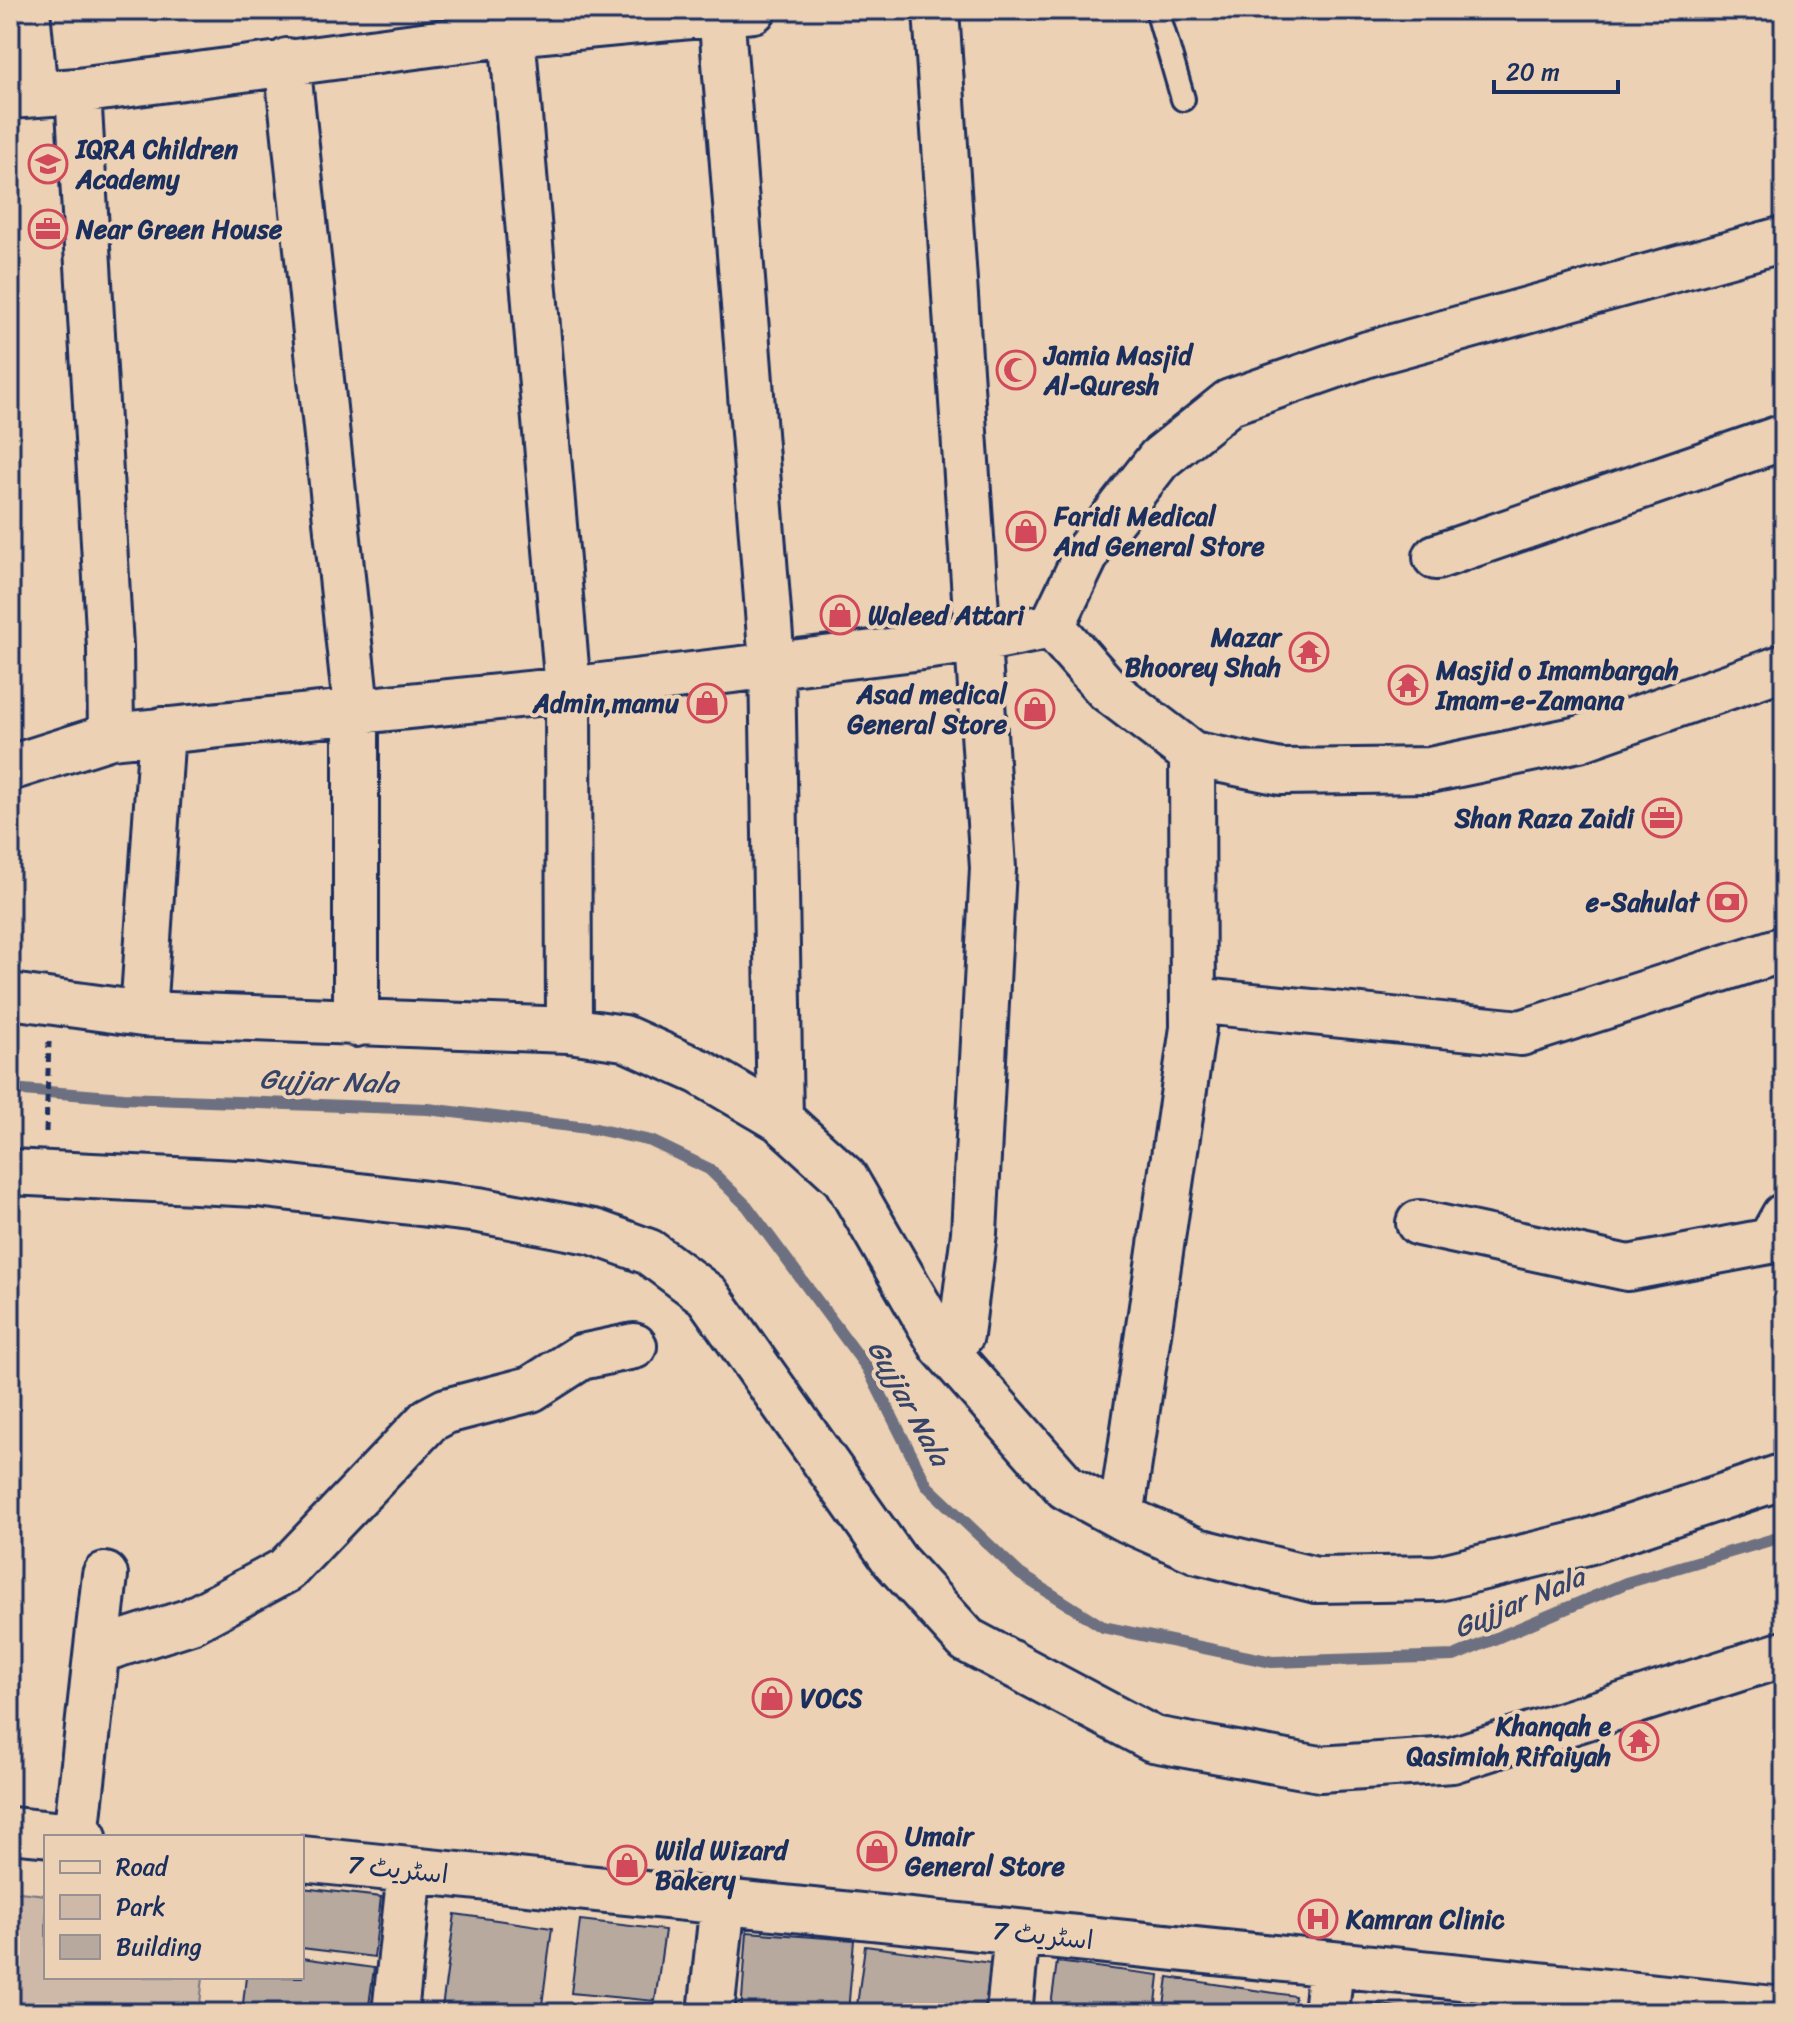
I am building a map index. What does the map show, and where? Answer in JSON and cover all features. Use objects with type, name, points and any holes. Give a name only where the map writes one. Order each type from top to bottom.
[{"type":"street","points":[[27,10],[23,95],[78,91],[512,33],[737,11],[772,663],[780,1119]]},
{"type":"street","points":[[936,10],[993,868],[974,1233],[961,1335],[942,1346]]},
{"type":"street","points":[[512,33],[568,690],[569,1030]]},
{"type":"street","points":[[287,61],[356,708],[356,1024]]},
{"type":"street","points":[[78,91],[110,647],[111,736]]},
{"type":"street","points":[[1052,626],[1089,549],[1159,459],[1230,402],[1368,354],[1784,239]]},
{"type":"street","points":[[1436,557],[1784,437]]},
{"type":"street","points":[[10,768],[111,736],[356,708],[568,690],[980,640],[1052,626]]},
{"type":"street","points":[[1052,626],[1107,689],[1192,754],[1281,772],[1430,770],[1579,739],[1784,667]]},
{"type":"street","points":[[143,1014],[162,730]]},
{"type":"street","points":[[1121,1517],[1191,1043],[1192,754]]},
{"type":"street","points":[[1193,1000],[1521,1033],[1784,949]]},
{"type":"street","points":[[10,996],[143,1014],[569,1030],[624,1038],[700,1072],[780,1119],[845,1178],[942,1346],[1066,1487],[1121,1517],[1198,1551],[1316,1580],[1438,1578],[1587,1542],[1784,1476]]},
{"type":"street","points":[[10,1172],[257,1184],[479,1210],[594,1232],[649,1252],[707,1295],[895,1561],[967,1640],[1153,1739],[1320,1769],[1452,1760],[1784,1654]]},
{"type":"street","points":[[1419,1223],[1628,1268],[1770,1241],[1784,1216]]},
{"type":"street","points":[[97,1651],[191,1621],[286,1570],[429,1420],[446,1411],[531,1389],[581,1357],[634,1346]]},
{"type":"street","points":[[76,1835],[105,1575]]},
{"type":"street","points":[[10,1830],[65,1835]]},
{"type":"street","name":"اسٹریٹ 7","points":[[304,1859],[1331,1964],[1607,2003],[1784,2010]]},
{"type":"street","points":[[395,2013],[410,1871]]},
{"type":"street","points":[[711,2013],[723,1902]]},
{"type":"street","points":[[1009,2013],[1017,1933]]},
{"type":"street","points":[[1326,2013],[1331,1964]]},
{"type":"lane","points":[[1157,10],[1183,99]]},
{"type":"path","points":[[46,1143],[48,1058]]},
{"type":"green space","points":[[10,1891],[44,1895],[44,1979],[203,1979],[199,2013],[10,2013]]},
{"type":"building","points":[[304,1888],[381,1897],[374,1957],[304,1948]]},
{"type":"building","points":[[455,1914],[552,1928],[541,2013],[478,2013],[442,2008]]},
{"type":"building","points":[[580,1920],[665,1930],[655,2001],[571,1993]]},
{"type":"building","points":[[747,1932],[854,1940],[848,2013],[741,2013]]},
{"type":"building","points":[[865,1946],[991,1963],[984,2013],[856,2013]]},
{"type":"building","points":[[304,1958],[374,1968],[368,2013],[242,2013],[246,1979],[304,1979]]},
{"type":"building","points":[[1057,1962],[1159,1975],[1155,2013],[1050,2013]]},
{"type":"building","points":[[1168,1977],[1295,1996],[1293,2013],[1163,2013]]},
{"type":"building","points":[[1368,2003],[1439,2013],[1367,2013]]},
{"type":"building","points":[[558,2008],[623,2013],[557,2013]]},
{"type":"waterway","name":"Gujjar Nala","points":[[10,1089],[124,1098],[428,1109],[596,1129],[651,1141],[709,1169],[747,1206],[868,1369],[927,1486],[1020,1574],[1103,1627],[1272,1662],[1454,1656],[1626,1583],[1784,1536]]},
{"type":"place","name":"IQRA Children Academy","points":[[48,164]]},
{"type":"place","name":"Near Green House","points":[[48,229]]},
{"type":"place","name":"Jamia Masjid Al-Quresh","points":[[1016,370]]},
{"type":"place","name":"Faridi Medical And General Store","points":[[1026,531]]},
{"type":"place","name":"Waleed Attari","points":[[840,615]]},
{"type":"place","name":"Mazar Bhoorey Shah","points":[[1309,652]]},
{"type":"place","name":"Masjid o Imambargah Imam-e-Zamana","points":[[1408,685]]},
{"type":"place","name":"Admin,mamu","points":[[707,703]]},
{"type":"place","name":"Asad medical General Store","points":[[1035,709]]},
{"type":"place","name":"Shan Raza Zaidi","points":[[1662,818]]},
{"type":"place","name":"e-Sahulat","points":[[1727,902]]},
{"type":"place","name":"VOCS","points":[[772,1698]]},
{"type":"place","name":"Khanqah e Qasimiah Rifaiyah","points":[[1639,1741]]},
{"type":"place","name":"Umair General Store","points":[[877,1851]]},
{"type":"place","name":"Wild Wizard Bakery","points":[[627,1865]]},
{"type":"place","name":"Kamran Clinic","points":[[1318,1919]]}]
